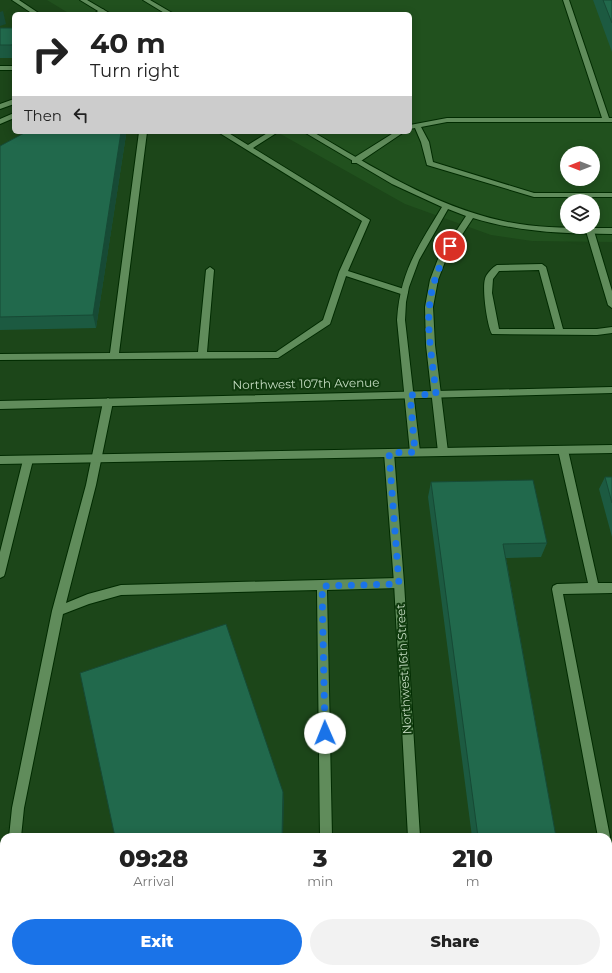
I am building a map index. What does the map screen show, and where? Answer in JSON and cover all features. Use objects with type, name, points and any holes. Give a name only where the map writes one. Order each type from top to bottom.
[{"type":"street","points":[[15,0],[33,12]]},
{"type":"street","points":[[83,0],[105,12]]},
{"type":"street","points":[[146,0],[167,12]]},
{"type":"street","points":[[566,0],[609,120],[447,120],[414,126],[425,142],[430,163],[534,195],[612,195]]},
{"type":"street","points":[[0,68],[11,68]]},
{"type":"street","points":[[0,72],[11,68]]},
{"type":"street","points":[[0,107],[12,102]]},
{"type":"street","points":[[0,122],[12,116]]},
{"type":"street","points":[[114,356],[143,134]]},
{"type":"street","points":[[0,357],[278,355],[327,322],[343,272],[366,220],[225,134]]},
{"type":"street","points":[[248,148],[271,134]]},
{"type":"street","points":[[311,134],[398,184],[446,206],[500,223],[560,229]]},
{"type":"street","points":[[356,161],[397,134]]},
{"type":"street","points":[[415,452],[401,320],[404,292],[406,280],[415,258],[446,206]]},
{"type":"street","points":[[443,452],[429,333],[428,310],[430,297],[440,263],[471,215]]},
{"type":"street","points":[[600,231],[612,231]]},
{"type":"street","points":[[591,234],[612,305]]},
{"type":"street","points":[[560,332],[542,267],[497,268],[489,278],[488,293],[495,332],[560,332],[612,330]]},
{"type":"street","points":[[202,355],[210,270]]},
{"type":"street","points":[[343,272],[404,292]]},
{"type":"street","name":"Northwest 107th Avenue","points":[[0,405],[612,390]]},
{"type":"street","points":[[15,833],[18,808],[58,611],[91,486],[95,459],[108,402]]},
{"type":"street","points":[[0,460],[612,449]]},
{"type":"street","points":[[563,450],[594,588]]},
{"type":"street","name":"Northwest 16th Street","points":[[389,453],[399,584],[414,833]]},
{"type":"street","points":[[0,573],[28,460]]},
{"type":"street","points":[[58,611],[121,590],[399,584]]},
{"type":"street","points":[[322,586],[326,833]]},
{"type":"street","points":[[603,833],[557,589],[612,588]]},
{"type":"shaded area","points":[[47,0],[612,0],[612,242],[532,241],[491,235],[405,204],[281,134],[412,134],[412,12],[67,12]]},
{"type":"building","points":[[603,0],[612,0],[612,23]]},
{"type":"building","points":[[0,28],[12,28],[12,45],[0,45]]},
{"type":"building","points":[[22,134],[121,134],[93,315],[0,317],[0,146]]},
{"type":"building","points":[[605,477],[612,477],[612,503]]},
{"type":"building","points":[[533,480],[547,543],[503,544],[555,833],[477,833],[431,482]]},
{"type":"building","points":[[226,624],[283,792],[282,833],[114,833],[80,673]]},
{"type":"route","points":[[325,733],[322,586],[399,584],[389,453],[415,452],[410,395],[436,394],[428,310],[435,276],[440,263],[450,246]]}]
